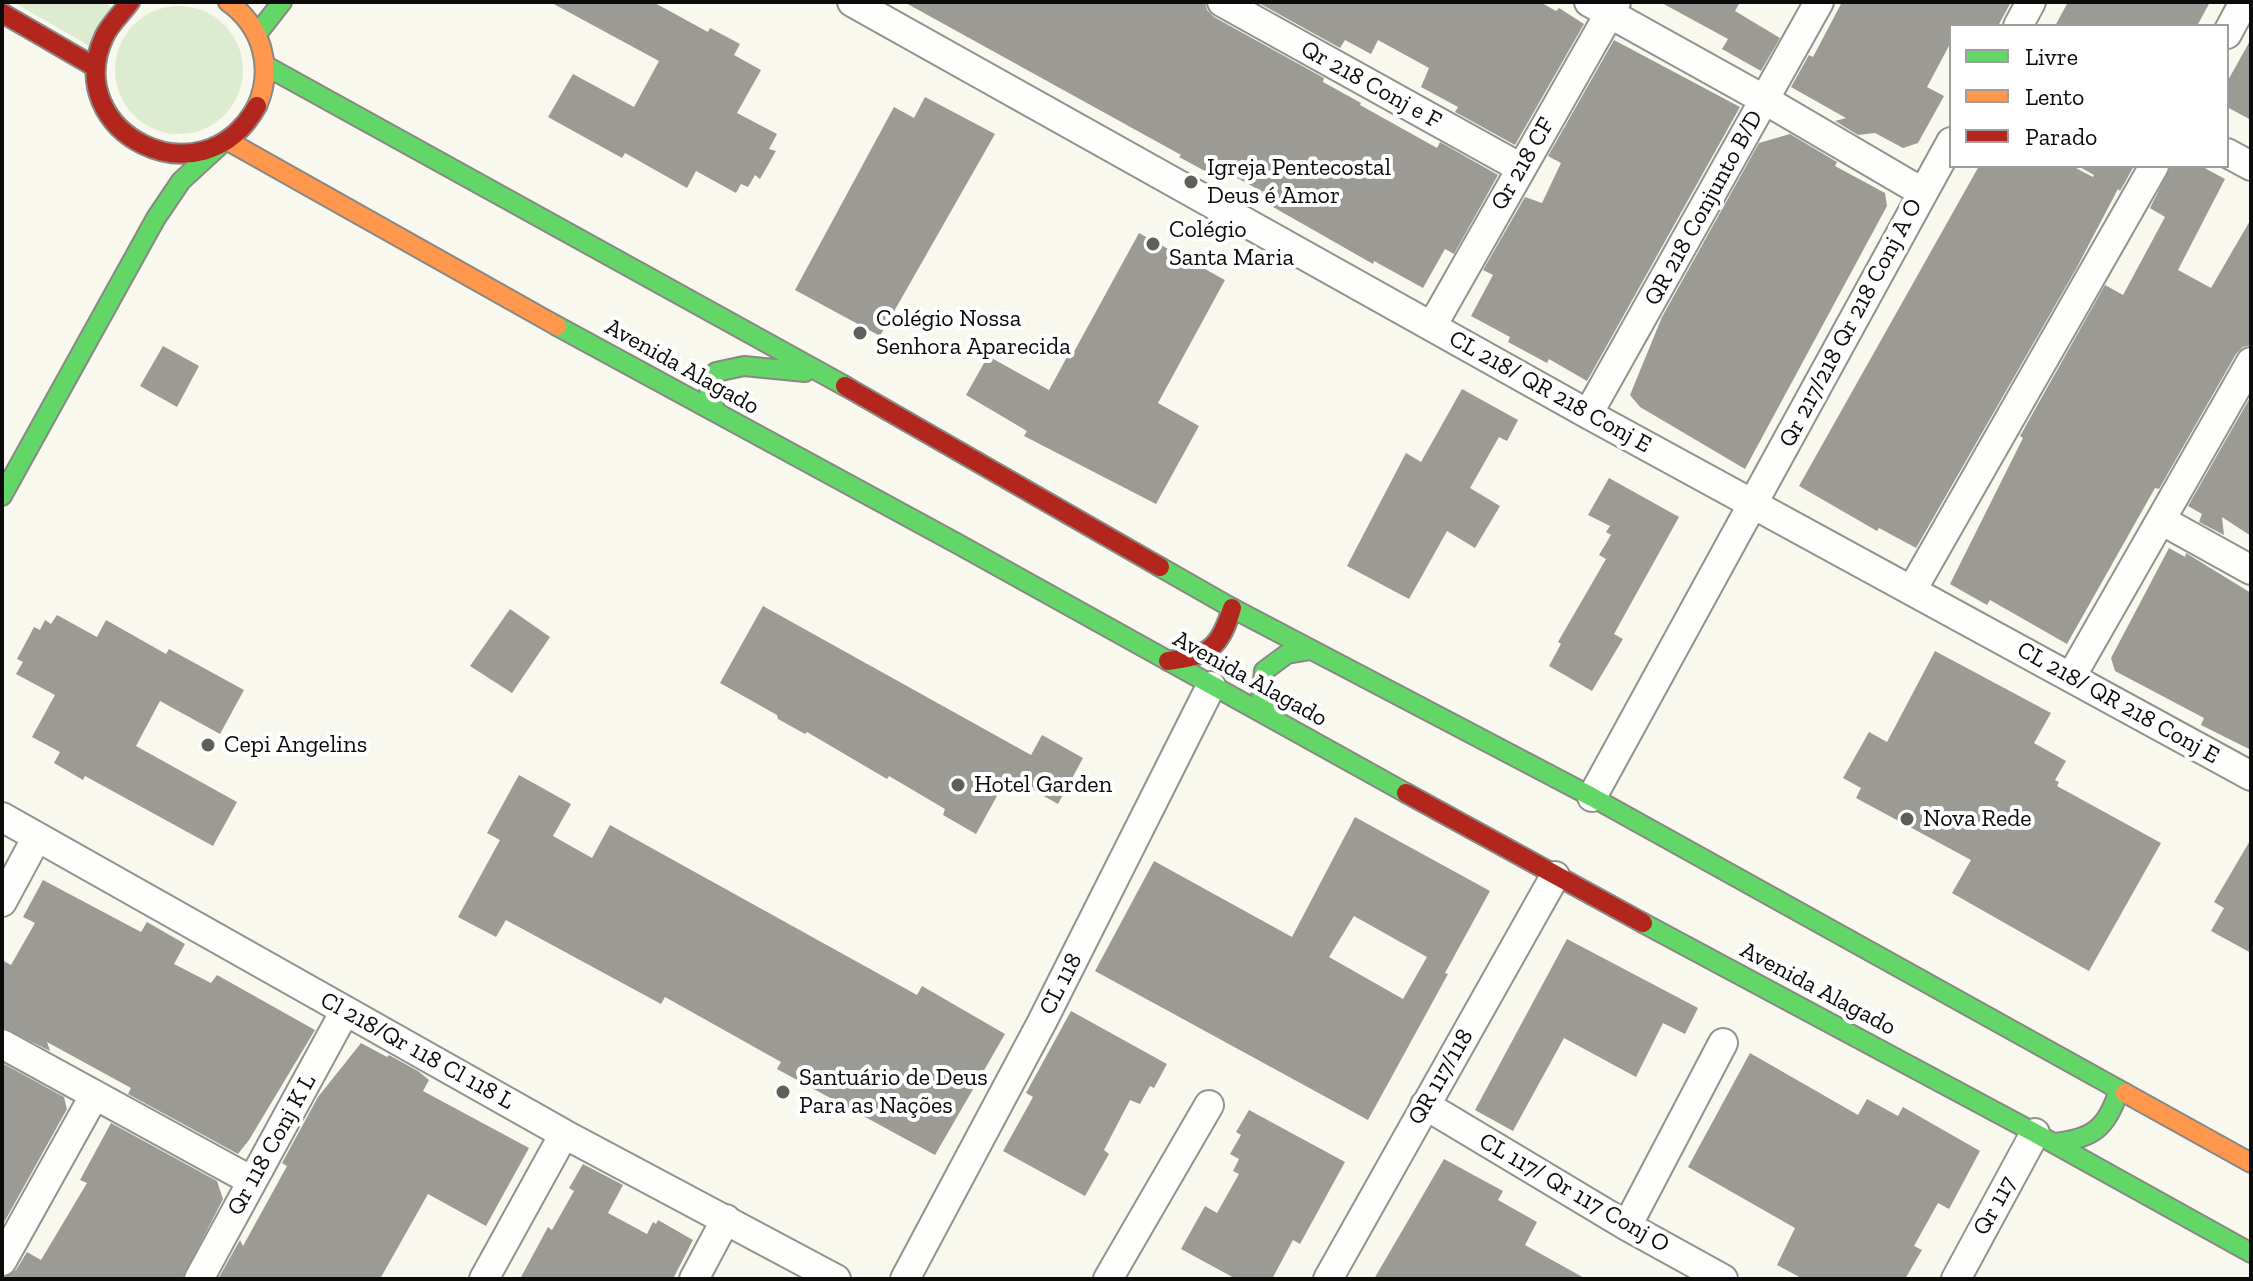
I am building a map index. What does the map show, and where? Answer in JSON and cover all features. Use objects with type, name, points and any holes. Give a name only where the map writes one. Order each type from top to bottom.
[{"type":"main road","points":[[130,2],[112,18],[100,41],[95,67],[101,100],[108,115],[131,140],[143,160]]},
{"type":"main road","points":[[2,496],[156,218],[181,181],[248,123],[261,99],[266,66],[257,34],[237,7],[228,2]]},
{"type":"main road","points":[[257,34],[282,2]]},
{"type":"main road","points":[[2,13],[95,67]]},
{"type":"main road","points":[[266,66],[821,373],[1232,608],[1592,797],[2251,1163]]},
{"type":"main road","points":[[131,140],[159,153],[189,155],[223,144]]},
{"type":"main road","name":"Avenida Alagado","points":[[223,144],[716,412],[1555,876],[2044,1138],[2251,1253]]},
{"type":"main road","points":[[154,192],[156,218]]},
{"type":"main road","points":[[716,412],[707,395],[716,372],[744,366],[821,373]]},
{"type":"main road","points":[[1168,661],[1198,658],[1212,650],[1223,635],[1232,608]]},
{"type":"main road","points":[[1272,718],[1261,699],[1264,671],[1287,654],[1310,650]]},
{"type":"main road","points":[[2044,1138],[2072,1142],[2095,1133],[2106,1123],[2119,1090]]},
{"type":"street","name":"CL 218/ QR 218 Conj E","points":[[852,2],[1588,414],[2251,776]]},
{"type":"street","name":"Qr 218 Conj e F","points":[[1222,2],[1521,168]]},
{"type":"street","name":"QR 218 Conjunto B/D","points":[[1588,414],[1819,2]]},
{"type":"street","points":[[2019,24],[2031,2]]},
{"type":"street","points":[[2229,30],[2244,2]]},
{"type":"street","name":"Qr 218 CF","points":[[1432,326],[1521,168],[1605,6]]},
{"type":"street","points":[[1605,6],[1922,192]]},
{"type":"street","name":"Qr 217/218 Qr 218 Conj A O","points":[[1592,797],[1949,145]]},
{"type":"street","points":[[2229,154],[2251,166]]},
{"type":"street","points":[[1912,590],[2153,168]]},
{"type":"street","points":[[2071,677],[2250,368]]},
{"type":"street","points":[[2161,520],[2251,570]]},
{"type":"street","name":"CL 118","points":[[905,1279],[1042,1022],[1211,686]]},
{"type":"street","name":"Cl 218/Qr 118 Cl 118 L","points":[[2,817],[564,1134],[836,1279]]},
{"type":"street","points":[[2,902],[37,837]]},
{"type":"street","name":"QR 117/118","points":[[1328,1279],[1555,876]]},
{"type":"street","name":"Qr 118 Conj K L","points":[[199,1279],[345,1011]]},
{"type":"street","points":[[1627,1226],[1723,1043]]},
{"type":"street","points":[[2,1044],[252,1181]]},
{"type":"street","points":[[2,1261],[94,1096]]},
{"type":"street","points":[[1108,1279],[1209,1105]]},
{"type":"street","name":"CL 117/ Qr 117 Conj O","points":[[1425,1105],[1627,1226],[1723,1279]]},
{"type":"street","points":[[484,1279],[564,1134]]},
{"type":"street","name":"Qr 117","points":[[1956,1279],[2044,1138]]},
{"type":"street","points":[[694,1279],[726,1219]]},
{"type":"green space","points":[[13,2],[103,2],[115,9],[93,48]]},
{"type":"green space","points":[[179,6],[204,10],[225,24],[239,45],[243,70],[239,95],[225,116],[204,130],[179,134],[154,130],[133,116],[119,95],[115,70],[119,45],[133,24],[154,10]]},
{"type":"building","points":[[550,2],[653,2],[708,32],[710,28],[740,44],[734,55],[761,70],[737,113],[777,134],[769,149],[776,151],[760,179],[755,175],[748,187],[741,184],[736,193],[696,171],[687,188],[625,153],[622,158],[548,117],[573,74],[634,107],[659,61]]},
{"type":"building","points":[[904,2],[1205,2],[1207,10],[1214,17],[1324,78],[1323,82],[1360,105],[1437,148],[1440,142],[1498,175],[1454,254],[1445,249],[1423,288],[1374,261],[1373,264],[1259,199],[1263,192],[1222,170],[1218,178]]},
{"type":"building","points":[[1257,2],[1540,2],[1556,11],[1559,8],[1584,24],[1515,145],[1455,112],[1458,107],[1421,87],[1429,68],[1378,40],[1371,54],[1345,40],[1340,48]]},
{"type":"building","points":[[1660,2],[1740,2],[1735,11],[1780,38],[1761,71],[1722,49],[1728,39]]},
{"type":"building","points":[[1842,2],[2011,2],[1999,24],[1949,24],[1949,46],[1927,87],[1944,96],[1918,143],[1903,148],[1875,133],[1858,135],[1835,121],[1846,118],[1791,87],[1809,55],[1813,57]]},
{"type":"building","points":[[2068,2],[2210,2],[2198,24],[2056,24]]},
{"type":"building","points":[[2251,39],[2251,120],[2229,108],[2229,78]]},
{"type":"building","points":[[1614,40],[1740,107],[1587,381],[1549,359],[1547,363],[1508,342],[1510,337],[1471,316],[1493,275],[1483,270],[1525,197],[1542,203],[1561,163],[1548,156]]},
{"type":"building","points":[[925,97],[995,134],[880,336],[795,290],[894,107],[914,118]]},
{"type":"building","points":[[1790,134],[1837,162],[1835,166],[1885,193],[1887,206],[1745,469],[1640,407],[1630,395],[1662,317],[1759,143]]},
{"type":"building","points":[[1978,168],[2076,168],[2093,177],[2082,168],[2133,168],[2120,191],[2118,189],[2076,269],[1916,548],[1879,528],[1877,531],[1799,486]]},
{"type":"building","points":[[2170,168],[2205,168],[2225,179],[2178,270],[2211,288],[2251,219],[2251,345],[2243,347],[2236,354],[2159,489],[2155,488],[2067,644],[1990,600],[1987,605],[1950,584],[2023,438],[2020,436],[2105,285],[2123,295],[2165,217],[2150,208]]},
{"type":"building","points":[[1139,233],[1225,280],[1158,403],[1199,426],[1156,504],[1024,436],[1027,431],[966,395],[988,356],[1049,390],[1067,357],[1070,359]]},
{"type":"building","points":[[163,346],[199,366],[177,407],[140,386]]},
{"type":"building","points":[[1462,389],[1518,420],[1507,441],[1499,437],[1470,488],[1500,506],[1475,548],[1447,531],[1409,599],[1347,566],[1406,453],[1421,462]]},
{"type":"building","points":[[2251,396],[2251,536],[2222,517],[2224,535],[2199,522],[2202,514],[2188,506]]},
{"type":"building","points":[[1609,478],[1679,517],[1614,634],[1623,639],[1592,691],[1549,666],[1561,644],[1558,642],[1606,559],[1599,555],[1611,535],[1606,532],[1610,526],[1588,515]]},
{"type":"building","points":[[2169,548],[2185,557],[2186,553],[2251,593],[2251,750],[2201,725],[2204,718],[2115,671],[2111,658]]},
{"type":"building","points":[[763,606],[1031,755],[1042,735],[1083,758],[1058,804],[1008,776],[976,834],[943,815],[945,809],[889,776],[887,779],[807,732],[805,734],[778,719],[777,715],[720,683]]},
{"type":"building","points":[[510,609],[550,637],[512,693],[470,666]]},
{"type":"building","points":[[57,615],[97,637],[106,620],[166,654],[169,649],[244,690],[220,734],[160,701],[136,746],[237,802],[213,846],[85,776],[83,780],[54,763],[60,752],[32,737],[55,695],[16,674],[23,662],[17,659],[34,627],[40,630],[45,620],[51,624]]},
{"type":"building","points":[[1935,651],[2051,713],[2034,743],[2066,761],[2055,780],[2059,782],[2057,786],[2161,843],[2089,971],[1952,893],[1971,860],[1856,798],[1861,788],[1843,778],[1869,732],[1887,742]]},
{"type":"building","points":[[519,775],[571,804],[553,836],[592,858],[610,825],[917,995],[922,986],[1005,1034],[935,1155],[777,1069],[781,1062],[665,997],[661,1004],[506,920],[496,937],[458,917],[500,840],[487,833]]},
{"type":"building","points":[[1355,817],[1490,891],[1368,1120],[1095,971],[1154,861],[1292,937]],"holes":[[[1354,916],[1427,957],[1403,999],[1329,957]]]},
{"type":"building","points":[[2251,839],[2251,953],[2211,931],[2224,908],[2214,902]]},
{"type":"building","points":[[43,880],[141,932],[147,922],[185,944],[174,964],[211,983],[217,975],[315,1030],[238,1154],[128,1094],[131,1088],[47,1042],[50,1051],[2,1027],[2,960],[11,965],[35,923],[23,917]]},
{"type":"building","points":[[1567,939],[1698,1008],[1685,1034],[1663,1023],[1636,1077],[1564,1038],[1513,1131],[1475,1110]]},
{"type":"building","points":[[1071,1011],[1167,1064],[1154,1088],[1150,1086],[1140,1104],[1130,1100],[1104,1150],[1109,1154],[1085,1196],[1003,1151],[1033,1097],[1026,1093]]},
{"type":"building","points":[[361,1043],[418,1071],[429,1080],[423,1091],[529,1148],[486,1226],[428,1194],[380,1279],[218,1279],[240,1240],[243,1246],[287,1166],[282,1163],[318,1097]]},
{"type":"building","points":[[1750,1053],[1858,1115],[1867,1099],[1898,1116],[1903,1107],[1980,1151],[1949,1209],[1938,1203],[1914,1246],[1922,1250],[1905,1279],[1803,1279],[1777,1265],[1795,1228],[1688,1167]]},
{"type":"building","points":[[2,1063],[64,1097],[67,1109],[2,1226]]},
{"type":"building","points":[[1249,1110],[1345,1162],[1300,1244],[1293,1240],[1272,1279],[1236,1279],[1181,1249],[1205,1206],[1217,1213],[1239,1174],[1233,1171],[1239,1159],[1230,1154],[1241,1135],[1236,1132]]},
{"type":"building","points":[[111,1123],[217,1181],[223,1199],[182,1279],[2,1279],[16,1270],[27,1252],[41,1260],[87,1183],[80,1180]]},
{"type":"building","points":[[1444,1159],[1503,1191],[1498,1200],[1537,1222],[1525,1245],[1586,1279],[1374,1279]]},
{"type":"building","points":[[583,1164],[623,1185],[608,1213],[647,1234],[653,1222],[656,1224],[658,1220],[693,1240],[673,1279],[520,1279],[548,1227],[552,1230],[574,1191],[569,1188]]},
{"type":"traffic: fast","points":[[257,34],[282,2]]},
{"type":"traffic: fast","points":[[266,66],[845,386]]},
{"type":"traffic: fast","points":[[2,496],[156,218],[181,181],[218,147]]},
{"type":"traffic: fast","points":[[557,326],[1406,793]]},
{"type":"traffic: fast","points":[[716,412],[709,393],[716,372],[744,366],[805,372]]},
{"type":"traffic: fast","points":[[1160,567],[1592,797],[2125,1093]]},
{"type":"traffic: fast","points":[[1272,718],[1261,699],[1264,671],[1287,654],[1310,650]]},
{"type":"traffic: fast","points":[[1643,923],[2035,1133],[2251,1253]]},
{"type":"traffic: fast","points":[[2053,1143],[2078,1138],[2096,1129],[2109,1114],[2119,1090]]},
{"type":"traffic: slow","points":[[228,2],[249,23],[262,49],[264,77],[257,106]]},
{"type":"traffic: slow","points":[[228,141],[557,326]]},
{"type":"traffic: slow","points":[[2125,1093],[2251,1163]]},
{"type":"traffic: jam","points":[[130,2],[104,37],[96,71],[102,102],[119,127],[143,145],[173,153],[204,151],[233,136],[257,106]]},
{"type":"traffic: jam","points":[[2,13],[95,67]]},
{"type":"traffic: jam","points":[[845,386],[1160,567]]},
{"type":"traffic: jam","points":[[1168,661],[1194,656],[1211,648],[1223,632],[1232,608]]},
{"type":"traffic: jam","points":[[1406,793],[1643,923]]},
{"type":"place","name":"Igreja Pentecostal Deus é Amor","points":[[1191,182]]},
{"type":"place","name":"Colégio Santa Maria","points":[[1153,244]]},
{"type":"place","name":"Colégio Nossa Senhora Aparecida","points":[[860,333]]},
{"type":"place","name":"Cepi Angelins","points":[[208,745]]},
{"type":"place","name":"Hotel Garden","points":[[958,785]]},
{"type":"place","name":"Nova Rede","points":[[1907,819]]},
{"type":"place","name":"Santuário de Deus Para as Nações","points":[[783,1092]]}]
